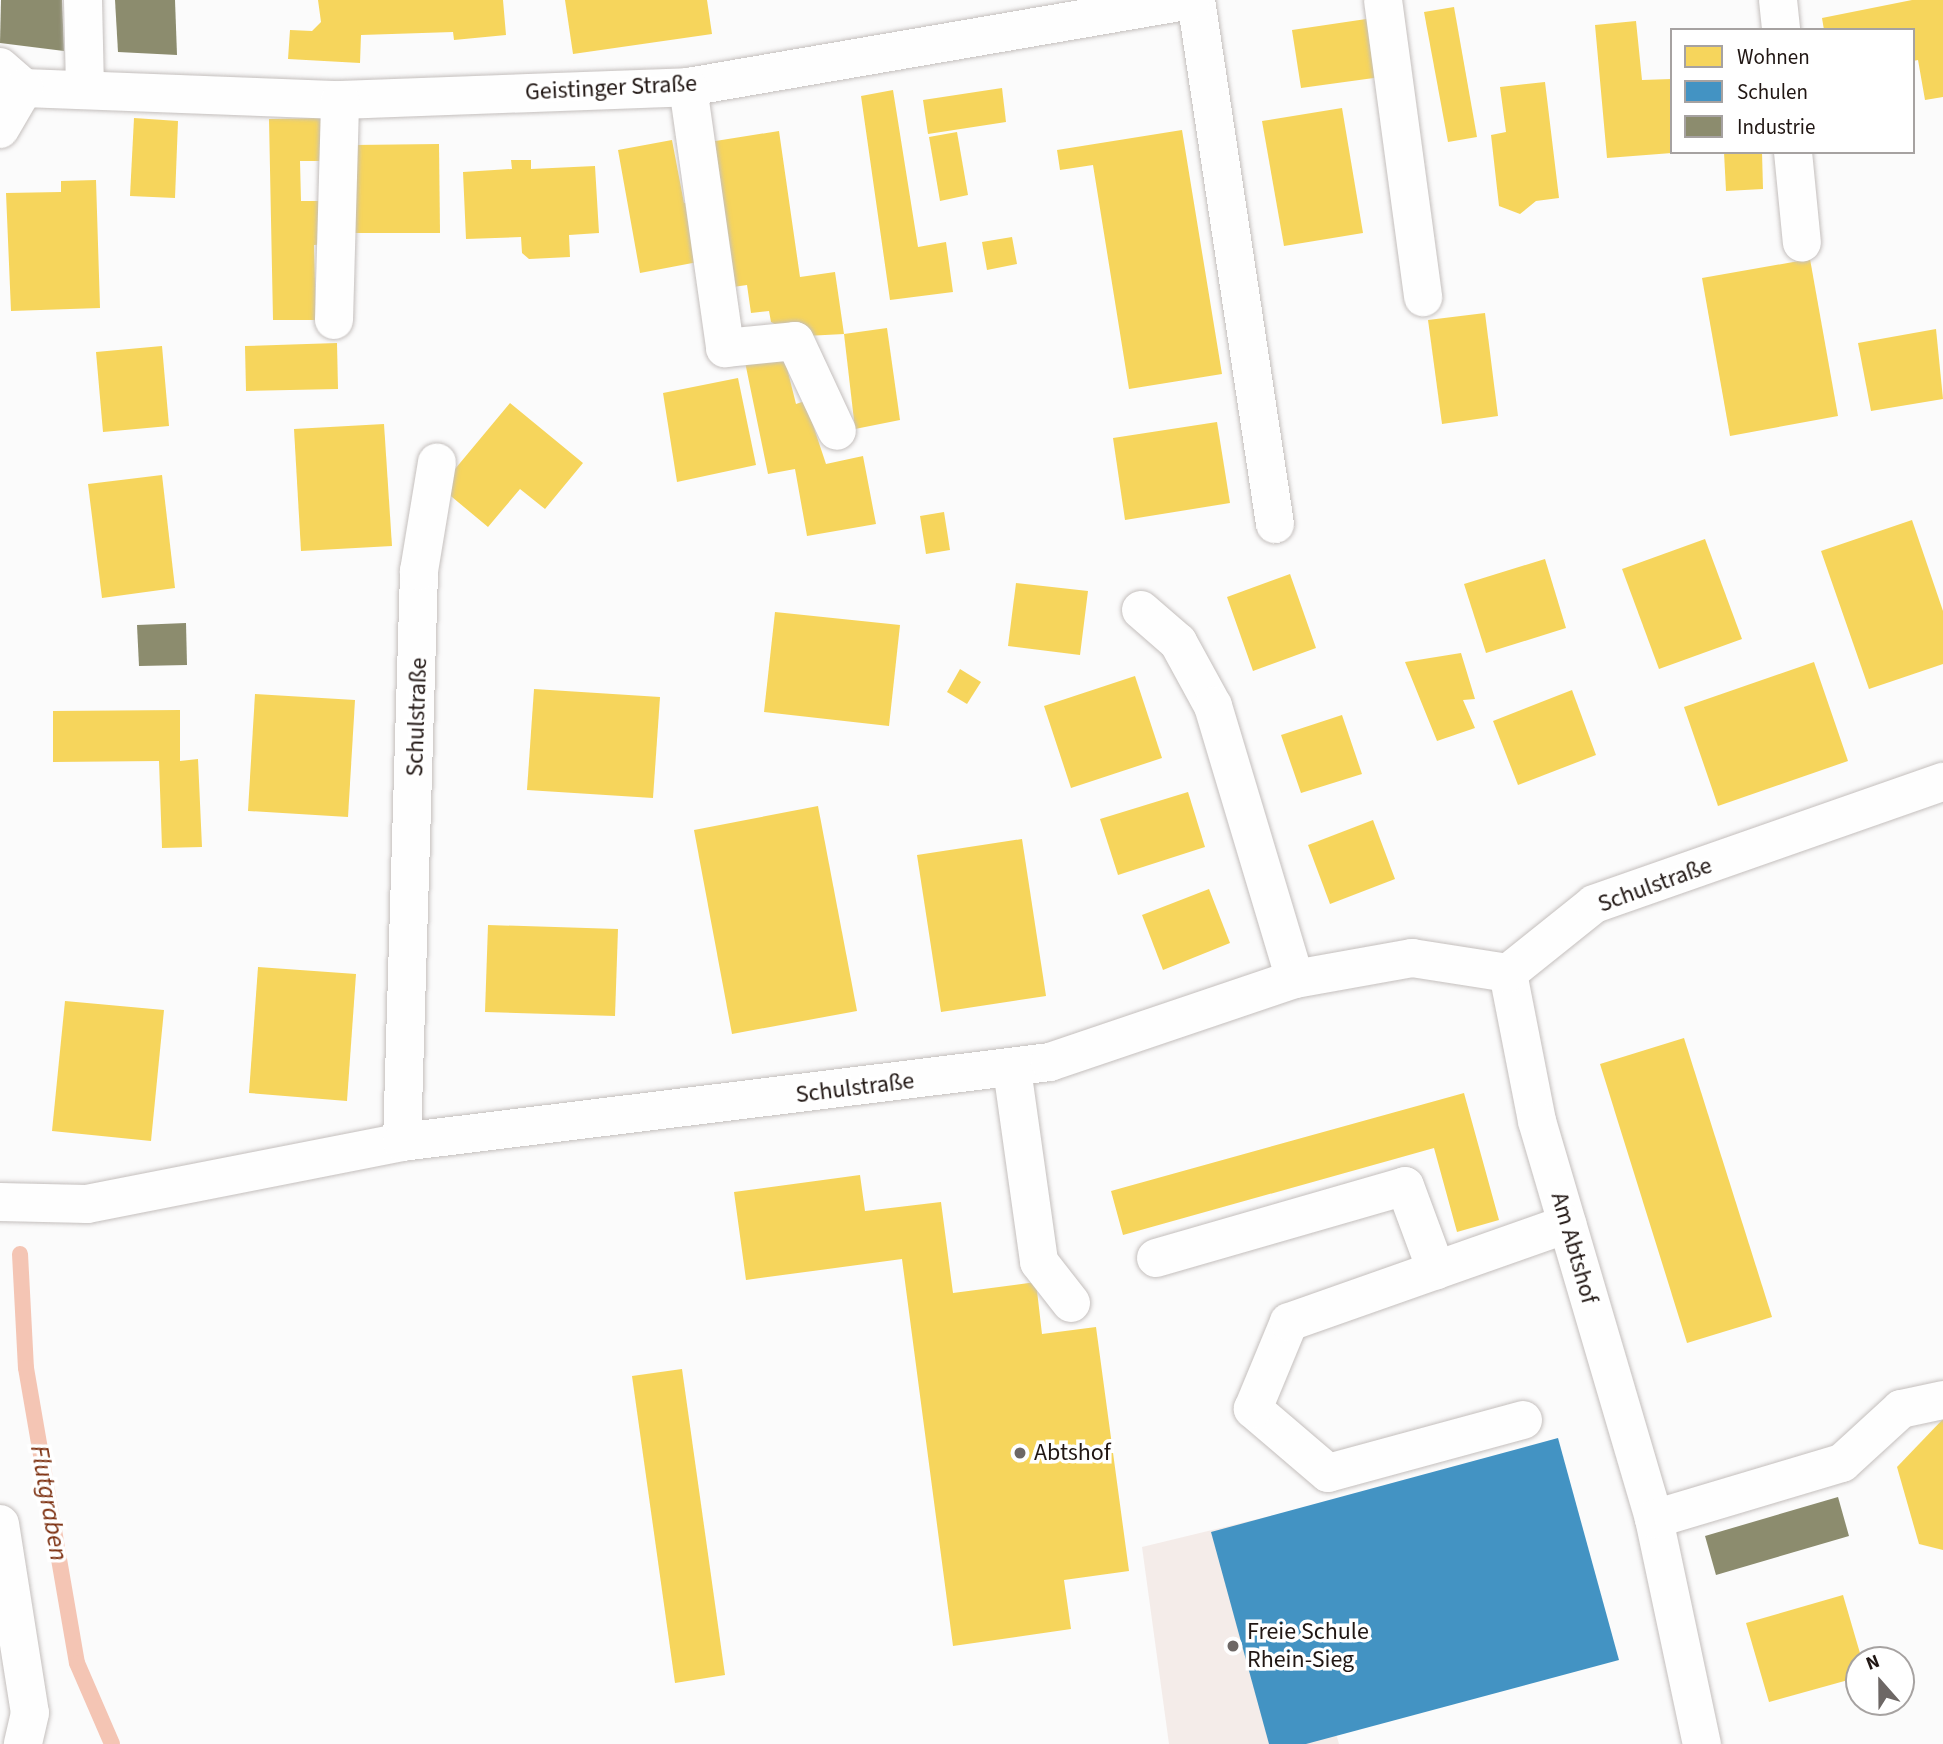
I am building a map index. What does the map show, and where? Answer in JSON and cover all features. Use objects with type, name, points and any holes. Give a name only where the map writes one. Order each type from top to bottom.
[{"type":"street","points":[[83,0],[85,87]]},
{"type":"street","name":"Geistinger Straße","points":[[0,128],[12,78],[85,87],[340,100],[688,88],[1191,0]]},
{"type":"street","points":[[1196,0],[1275,524]]},
{"type":"street","points":[[1383,0],[1423,297]]},
{"type":"street","points":[[1777,0],[1780,28]]},
{"type":"street","points":[[688,88],[725,348],[795,341],[837,430]]},
{"type":"street","points":[[334,320],[340,100]]},
{"type":"street","points":[[1793,154],[1802,243]]},
{"type":"street","name":"Schulstraße","points":[[402,1142],[419,686],[419,571],[437,462]]},
{"type":"street","points":[[1141,610],[1178,642],[1213,706],[1295,979]]},
{"type":"street","name":"Schulstraße","points":[[0,1202],[87,1204],[402,1142],[1012,1069],[1050,1062],[1295,979],[1412,958],[1508,973],[1594,904],[1943,782]]},
{"type":"street","name":"Am Abtshof","points":[[1508,973],[1536,1121],[1654,1518],[1693,1742]]},
{"type":"street","points":[[1012,1069],[1039,1262],[1071,1303]]},
{"type":"street","points":[[1156,1258],[1405,1186],[1436,1270]]},
{"type":"street","points":[[1523,1420],[1328,1473],[1253,1409],[1289,1322],[1567,1224]]},
{"type":"street","points":[[1654,1518],[1842,1463],[1901,1409],[1943,1400]]},
{"type":"street","points":[[1,1543],[26,1729],[51,1744]]},
{"type":"shaded area","name":"Freie Schule Rhein-Sieg","points":[[1274,1515],[1339,1744],[1169,1744],[1142,1547]]},
{"type":"building: Wohnen","points":[[318,0],[503,0],[506,35],[454,40],[453,32],[361,35],[360,63],[288,59],[290,30],[312,31],[321,22]]},
{"type":"building: Wohnen","points":[[565,0],[707,0],[712,34],[573,54]]},
{"type":"building: Wohnen","points":[[1912,0],[1943,0],[1943,97],[1925,100],[1918,60],[1915,61],[1915,28],[1824,28],[1822,18]]},
{"type":"building: Wohnen","points":[[1454,7],[1477,137],[1448,142],[1424,12]]},
{"type":"building: Wohnen","points":[[1373,18],[1381,77],[1301,88],[1292,30]]},
{"type":"building: Wohnen","points":[[1636,21],[1642,80],[1670,79],[1670,153],[1607,158],[1595,25]]},
{"type":"building: Wohnen","points":[[1545,82],[1559,198],[1536,201],[1520,214],[1499,206],[1491,135],[1506,132],[1500,87]]},
{"type":"building: Wohnen","points":[[1002,88],[1006,122],[928,134],[923,100]]},
{"type":"building: Wohnen","points":[[893,90],[918,247],[946,242],[953,292],[890,300],[861,96]]},
{"type":"building: Wohnen","points":[[1342,108],[1363,233],[1284,246],[1262,121]]},
{"type":"building: Wohnen","points":[[134,118],[178,121],[175,198],[130,196]]},
{"type":"building: Wohnen","points":[[325,118],[326,161],[300,161],[301,201],[328,201],[329,244],[314,245],[316,320],[273,320],[269,119]]},
{"type":"building: Wohnen","points":[[1182,130],[1222,374],[1129,389],[1093,165],[1060,170],[1057,150]]},
{"type":"building: Wohnen","points":[[779,131],[800,277],[835,272],[844,334],[806,336],[786,330],[771,322],[769,311],[751,313],[747,285],[726,288],[703,143]]},
{"type":"building: Wohnen","points":[[957,132],[968,195],[940,201],[929,137]]},
{"type":"building: Wohnen","points":[[672,140],[684,203],[690,202],[703,261],[640,273],[618,150]]},
{"type":"building: Wohnen","points":[[439,144],[440,233],[355,233],[354,145]]},
{"type":"building: Wohnen","points":[[1724,154],[1762,154],[1763,189],[1726,191]]},
{"type":"building: Wohnen","points":[[511,160],[531,160],[531,169],[595,166],[599,233],[569,235],[570,257],[529,259],[522,253],[521,237],[466,239],[463,172],[512,169]]},
{"type":"building: Wohnen","points":[[96,180],[100,308],[11,311],[6,193],[61,192],[61,181]]},
{"type":"building: Wohnen","points":[[1012,237],[1017,264],[987,270],[982,242]]},
{"type":"building: Wohnen","points":[[1810,259],[1838,416],[1730,436],[1702,278]]},
{"type":"building: Wohnen","points":[[1485,313],[1498,416],[1442,424],[1428,320]]},
{"type":"building: Wohnen","points":[[887,328],[900,420],[855,429],[844,334]]},
{"type":"building: Wohnen","points":[[1936,329],[1943,399],[1871,411],[1858,343]]},
{"type":"building: Wohnen","points":[[337,343],[338,389],[246,391],[245,346]]},
{"type":"building: Wohnen","points":[[162,346],[169,426],[103,432],[96,352]]},
{"type":"building: Wohnen","points":[[784,356],[796,404],[805,401],[826,464],[863,456],[876,524],[807,536],[795,469],[768,474],[745,362]]},
{"type":"building: Wohnen","points":[[738,378],[756,465],[677,482],[663,393]]},
{"type":"building: Wohnen","points":[[510,403],[583,463],[545,509],[520,489],[488,527],[440,487]]},
{"type":"building: Wohnen","points":[[1217,422],[1230,503],[1125,520],[1113,438]]},
{"type":"building: Wohnen","points":[[384,424],[392,546],[301,551],[294,429]]},
{"type":"building: Wohnen","points":[[162,475],[175,588],[102,598],[88,484]]},
{"type":"building: Wohnen","points":[[944,512],[950,550],[926,554],[920,516]]},
{"type":"building: Wohnen","points":[[1912,520],[1943,611],[1943,664],[1869,689],[1821,551]]},
{"type":"building: Wohnen","points":[[1705,539],[1742,639],[1659,669],[1622,569]]},
{"type":"building: Wohnen","points":[[1545,559],[1566,628],[1486,653],[1464,584]]},
{"type":"building: Wohnen","points":[[1290,574],[1316,648],[1253,671],[1227,597]]},
{"type":"building: Wohnen","points":[[1016,583],[1088,591],[1080,655],[1008,646]]},
{"type":"building: Wohnen","points":[[775,612],[900,625],[889,726],[764,712]]},
{"type":"building: Wohnen","points":[[1461,653],[1475,699],[1463,700],[1475,728],[1437,741],[1405,662]]},
{"type":"building: Wohnen","points":[[1814,662],[1848,761],[1718,806],[1684,707]]},
{"type":"building: Wohnen","points":[[960,669],[981,682],[967,704],[947,692]]},
{"type":"building: Wohnen","points":[[1135,676],[1162,758],[1071,788],[1044,706]]},
{"type":"building: Wohnen","points":[[534,689],[660,697],[653,798],[527,790]]},
{"type":"building: Wohnen","points":[[1572,690],[1596,755],[1518,785],[1493,721]]},
{"type":"building: Wohnen","points":[[255,694],[355,700],[348,817],[248,811]]},
{"type":"building: Wohnen","points":[[180,710],[180,761],[198,759],[202,847],[162,848],[159,761],[53,762],[53,711]]},
{"type":"building: Wohnen","points":[[1342,715],[1362,774],[1301,793],[1281,735]]},
{"type":"building: Wohnen","points":[[1188,792],[1205,847],[1118,875],[1100,819]]},
{"type":"building: Wohnen","points":[[818,806],[857,1011],[732,1034],[694,830]]},
{"type":"building: Wohnen","points":[[1373,820],[1395,879],[1330,904],[1308,845]]},
{"type":"building: Wohnen","points":[[1022,839],[1046,996],[941,1012],[917,855]]},
{"type":"building: Wohnen","points":[[1209,889],[1230,943],[1163,970],[1142,915]]},
{"type":"building: Wohnen","points":[[488,925],[618,929],[615,1016],[485,1012]]},
{"type":"building: Wohnen","points":[[258,967],[356,974],[347,1101],[249,1093]]},
{"type":"building: Wohnen","points":[[65,1001],[164,1010],[151,1141],[52,1131]]},
{"type":"building: Wohnen","points":[[1684,1038],[1772,1317],[1687,1343],[1600,1064]]},
{"type":"building: Wohnen","points":[[1464,1093],[1499,1220],[1457,1232],[1434,1148],[1123,1235],[1111,1191]]},
{"type":"building: Wohnen","name":"Abtshof","points":[[860,1175],[865,1211],[941,1202],[953,1293],[1036,1282],[1042,1334],[1096,1327],[1129,1571],[1064,1580],[1071,1629],[953,1646],[902,1259],[746,1280],[734,1192]]},
{"type":"building: Wohnen","points":[[682,1369],[725,1675],[675,1683],[632,1376]]},
{"type":"building: Wohnen","points":[[1943,1419],[1943,1550],[1919,1544],[1897,1467]]},
{"type":"building: Wohnen","points":[[1843,1595],[1858,1646],[1845,1646],[1845,1681],[1769,1702],[1746,1623]]},
{"type":"building: Schulen","points":[[1558,1438],[1619,1660],[1306,1744],[1269,1744],[1211,1532]]},
{"type":"building: Industrie","points":[[1,0],[62,0],[64,51],[0,43]]},
{"type":"building: Industrie","points":[[115,0],[175,0],[177,55],[118,52]]},
{"type":"building: Industrie","points":[[186,623],[187,665],[139,666],[137,625]]},
{"type":"building: Industrie","points":[[1838,1497],[1849,1536],[1716,1575],[1705,1536]]},
{"type":"waterway","name":"Flutgraben","points":[[20,1254],[26,1368],[77,1663],[112,1744]]},
{"type":"place","name":"Abtshof","points":[[1020,1453]]},
{"type":"place","name":"Freie Schule Rhein-Sieg","points":[[1233,1646]]}]
